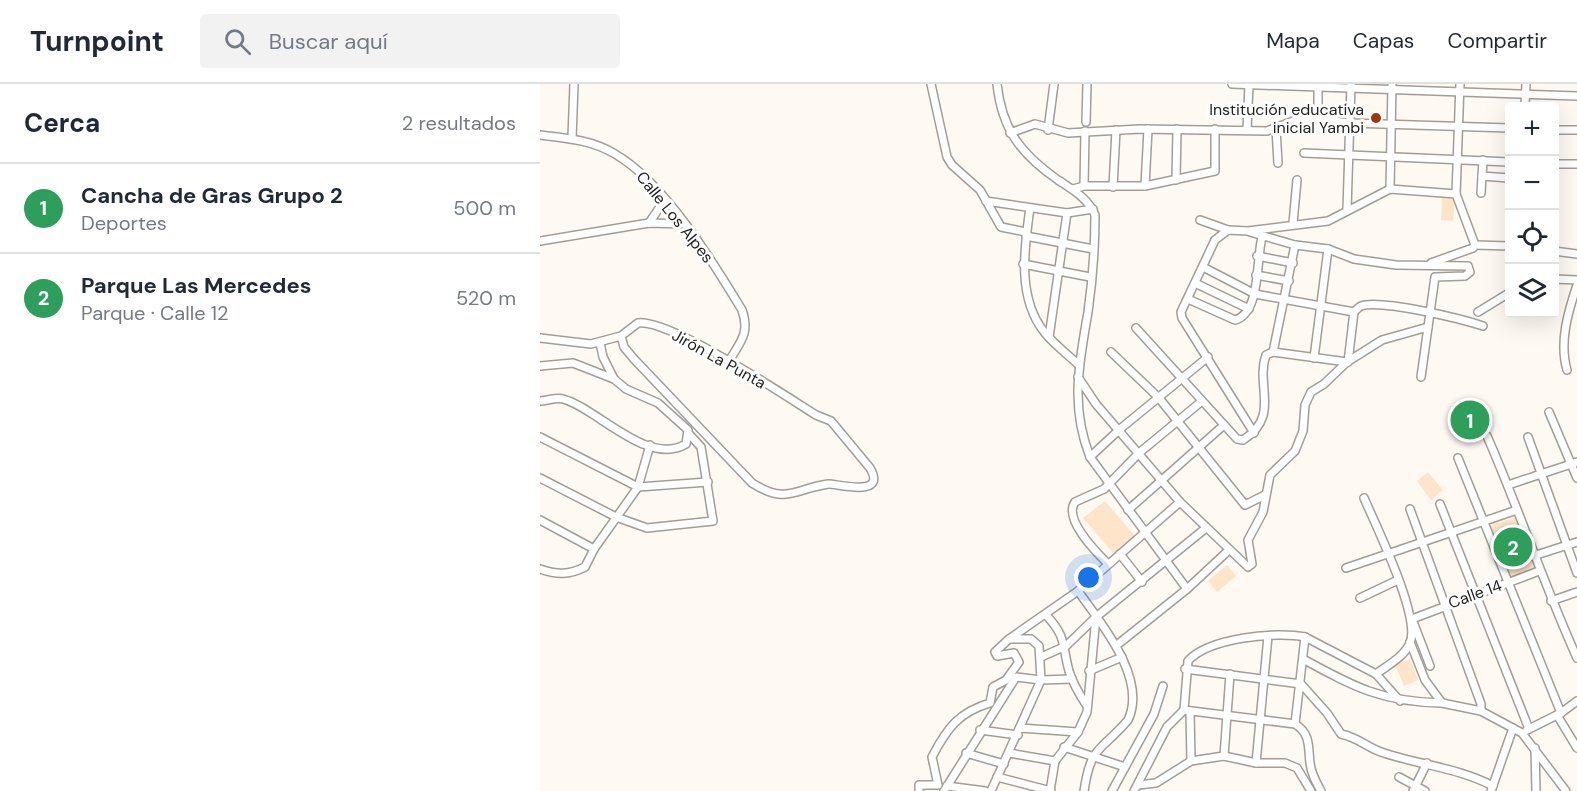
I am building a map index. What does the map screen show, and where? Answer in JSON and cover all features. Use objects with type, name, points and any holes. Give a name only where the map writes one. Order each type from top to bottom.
[{"type":"street","points":[[572,138],[574,84]]},
{"type":"street","points":[[932,84],[947,157],[959,172],[980,190],[1000,227],[1093,249]]},
{"type":"street","points":[[997,84],[1004,121],[1011,133],[1032,159],[1073,189],[1093,208],[1095,215],[1088,310],[1078,377],[1081,432],[1090,457],[1169,561],[1187,589]]},
{"type":"street","points":[[1048,130],[1054,84]]},
{"type":"street","points":[[1086,122],[1087,84]]},
{"type":"street","points":[[1232,84],[1460,88],[1577,96]]},
{"type":"street","points":[[1526,84],[1526,102]]},
{"type":"street","points":[[1247,130],[1249,85]]},
{"type":"street","points":[[1317,85],[1318,119]]},
{"type":"street","points":[[1347,210],[1351,86]]},
{"type":"street","points":[[1390,189],[1392,87]]},
{"type":"street","points":[[1460,88],[1456,194],[1475,245]]},
{"type":"street","points":[[1011,133],[1035,124],[1048,130],[1068,133],[1148,129],[1276,129],[1296,120],[1318,119],[1350,123],[1505,128]]},
{"type":"street","points":[[1144,186],[1148,129]]},
{"type":"street","points":[[1176,180],[1177,129]]},
{"type":"street","points":[[1073,189],[1084,186],[1113,188],[1144,186],[1215,171],[1215,129]]},
{"type":"street","points":[[1276,129],[1278,163]]},
{"type":"street","points":[[1113,188],[1116,130]]},
{"type":"street","points":[[1559,130],[1577,130]]},
{"type":"street","points":[[1084,186],[1085,131]]},
{"type":"street","name":"Calle Los Alpes","points":[[540,135],[572,138],[600,147],[631,164],[685,224],[704,249],[742,309],[746,320],[747,330],[729,361]]},
{"type":"street","points":[[1304,153],[1505,162]]},
{"type":"street","points":[[1481,193],[1483,160]]},
{"type":"street","points":[[1559,164],[1577,164]]},
{"type":"street","points":[[1482,177],[1505,178]]},
{"type":"street","points":[[1293,224],[1297,180]]},
{"type":"street","points":[[1200,220],[1228,230],[1248,231],[1328,220],[1390,189],[1456,194]]},
{"type":"street","points":[[650,223],[664,201]]},
{"type":"street","points":[[986,201],[1067,213],[1093,208]]},
{"type":"street","points":[[1030,208],[1023,264],[1036,318],[1049,337],[1079,365]]},
{"type":"street","points":[[1049,337],[1067,213]]},
{"type":"street","points":[[540,241],[650,223],[685,224]]},
{"type":"street","points":[[1228,230],[1215,240],[1181,312],[1182,318],[1254,433]]},
{"type":"street","points":[[1248,231],[1262,237],[1328,249],[1354,259],[1396,265],[1468,266],[1470,272],[1465,276],[1436,276],[1421,377]]},
{"type":"street","points":[[1188,299],[1235,320],[1241,318],[1249,309],[1255,294],[1257,256],[1262,237]]},
{"type":"street","points":[[1273,352],[1293,263],[1295,244]]},
{"type":"street","points":[[1428,265],[1473,248],[1475,245],[1505,246]]},
{"type":"street","points":[[1314,358],[1328,249]]},
{"type":"street","points":[[1559,252],[1577,254]]},
{"type":"street","points":[[1257,256],[1293,263]]},
{"type":"street","points":[[1023,264],[1090,277]]},
{"type":"street","points":[[1203,267],[1255,294],[1354,312]]},
{"type":"street","points":[[1256,275],[1289,281]]},
{"type":"street","points":[[1559,279],[1577,280]]},
{"type":"street","points":[[1195,283],[1249,309]]},
{"type":"street","points":[[1567,370],[1563,355],[1567,313],[1577,285]]},
{"type":"street","points":[[1478,312],[1505,295]]},
{"type":"street","points":[[1347,362],[1354,312],[1361,306],[1376,305],[1430,313],[1460,318],[1483,326]]},
{"type":"street","name":"Jirón La Punta","points":[[600,343],[621,336],[638,323],[654,324],[729,361],[816,415],[831,421],[870,468],[873,476],[870,483],[853,489],[825,485],[787,495],[763,490],[752,483],[634,359],[624,347],[621,336]]},
{"type":"street","points":[[1078,377],[1096,404],[1120,429],[1180,502],[1245,566],[1252,564],[1248,540],[1263,512],[1270,475],[1294,451],[1303,431],[1305,405],[1311,392],[1347,362],[1383,340],[1428,327]]},
{"type":"street","points":[[1136,328],[1237,439],[1243,440],[1254,433],[1264,413],[1264,357],[1273,352],[1347,362]]},
{"type":"street","points":[[540,338],[600,343],[603,357],[614,379]]},
{"type":"street","points":[[1111,352],[1158,398],[1245,505],[1265,495]]},
{"type":"street","points":[[1090,457],[1120,429],[1208,357]]},
{"type":"street","points":[[540,366],[573,363],[614,379],[626,389],[658,403],[701,447],[713,521],[647,528],[616,517],[540,478]]},
{"type":"street","points":[[540,401],[563,399],[631,439],[650,445],[681,447],[686,444],[689,434]]},
{"type":"street","points":[[1108,564],[1090,546],[1071,511],[1075,502],[1110,484],[1139,453],[1202,401]]},
{"type":"street","points":[[1549,412],[1574,463],[1577,478]]},
{"type":"street","points":[[1128,510],[1224,425]]},
{"type":"street","points":[[1487,436],[1508,484],[1551,601],[1577,658]]},
{"type":"street","points":[[540,437],[638,487],[708,482]]},
{"type":"street","points":[[1528,437],[1577,573]]},
{"type":"street","points":[[540,569],[557,574],[577,571],[585,567],[594,549],[638,487],[650,445]]},
{"type":"street","points":[[1458,458],[1509,582],[1559,714],[1577,748]]},
{"type":"street","points":[[1508,484],[1574,463]]},
{"type":"street","points":[[1364,498],[1389,554],[1430,666]]},
{"type":"street","points":[[919,791],[919,785],[938,785],[932,758],[959,717],[975,707],[990,703],[993,687],[1006,680],[1019,662],[1014,653],[1001,657],[995,654],[1009,639],[1078,591],[1180,502]]},
{"type":"street","points":[[1440,504],[1526,731],[1535,748],[1566,791]]},
{"type":"street","points":[[1410,509],[1446,604],[1481,704],[1481,711]]},
{"type":"street","points":[[1346,568],[1517,510]]},
{"type":"street","points":[[540,520],[594,549]]},
{"type":"street","points":[[1041,657],[1066,646],[1096,617],[1169,561],[1206,528]]},
{"type":"street","points":[[1533,556],[1577,542]]},
{"type":"street","points":[[1118,645],[1187,589],[1228,550]]},
{"type":"street","points":[[1120,554],[1142,582]]},
{"type":"street","name":"Calle 14","points":[[1412,619],[1446,604],[1539,571]]},
{"type":"street","points":[[1360,598],[1398,579]]},
{"type":"street","points":[[1078,591],[1118,645],[1132,697],[1131,713],[1123,726],[1092,757],[1084,791]]},
{"type":"street","points":[[1551,601],[1577,592]]},
{"type":"street","points":[[1046,615],[1057,628],[1066,646],[1072,679],[1087,706]]},
{"type":"street","points":[[997,777],[1051,791],[1055,761],[1078,732],[1087,706],[1096,617]]},
{"type":"street","points":[[1412,619],[1410,642],[1425,680],[1442,703]]},
{"type":"street","points":[[1256,763],[1268,636]]},
{"type":"street","points":[[1191,761],[1185,669],[1192,657],[1209,646],[1268,636],[1305,637],[1376,674],[1400,701]]},
{"type":"street","points":[[1294,724],[1301,684],[1305,637]]},
{"type":"street","points":[[991,791],[1041,680],[1041,650],[1037,642],[1022,638],[1009,639]]},
{"type":"street","points":[[1376,674],[1401,656],[1410,642]]},
{"type":"street","points":[[1089,671],[1122,657]]},
{"type":"street","points":[[1303,659],[1371,694],[1400,701],[1442,703],[1481,711],[1513,728],[1526,731],[1559,714],[1577,700]]},
{"type":"street","points":[[1185,669],[1301,684],[1327,713],[1341,734],[1360,739],[1382,753],[1471,776],[1492,789],[1513,728]]},
{"type":"street","points":[[1224,756],[1230,674]]},
{"type":"street","points":[[985,791],[945,789],[980,730],[1016,677],[1041,680],[1072,679]]},
{"type":"street","points":[[1112,791],[1154,714],[1163,686]]},
{"type":"street","points":[[1136,788],[1167,727],[1187,711],[1294,724],[1301,727],[1311,745],[1310,762],[1314,779],[1321,791]]},
{"type":"street","points":[[980,730],[1078,732]]},
{"type":"street","points":[[1064,747],[1125,767]]},
{"type":"street","points":[[1535,748],[1536,791]]},
{"type":"street","points":[[966,753],[1004,764]]},
{"type":"street","points":[[1009,753],[1055,761]]},
{"type":"street","points":[[1136,788],[1156,783],[1191,761],[1224,756],[1256,763],[1285,763],[1297,768],[1311,791]]},
{"type":"street","points":[[1415,788],[1427,763]]},
{"type":"street","points":[[1400,777],[1415,788],[1425,791]]},
{"type":"shaded area","points":[[1442,198],[1455,199],[1453,221],[1441,220]]},
{"type":"shaded area","points":[[1477,407],[1484,421],[1463,434],[1455,420]]},
{"type":"shaded area","points":[[1428,472],[1443,490],[1431,500],[1417,481]]},
{"type":"shaded area","points":[[1105,501],[1136,537],[1114,554],[1083,518]]},
{"type":"shaded area","points":[[1516,518],[1536,568],[1509,579],[1489,528],[1493,523]]},
{"type":"shaded area","points":[[1227,565],[1236,576],[1217,592],[1208,581]]},
{"type":"shaded area","points":[[1410,659],[1418,680],[1404,686],[1395,665]]},
{"type":"place","name":"Institución educativa inicial Yambi","points":[[1376,118]]},
{"type":"place","name":"Cancha de Gras Grupo 2","points":[[1470,420]]},
{"type":"place","name":"Parque Las Mercedes","points":[[1513,547]]}]
